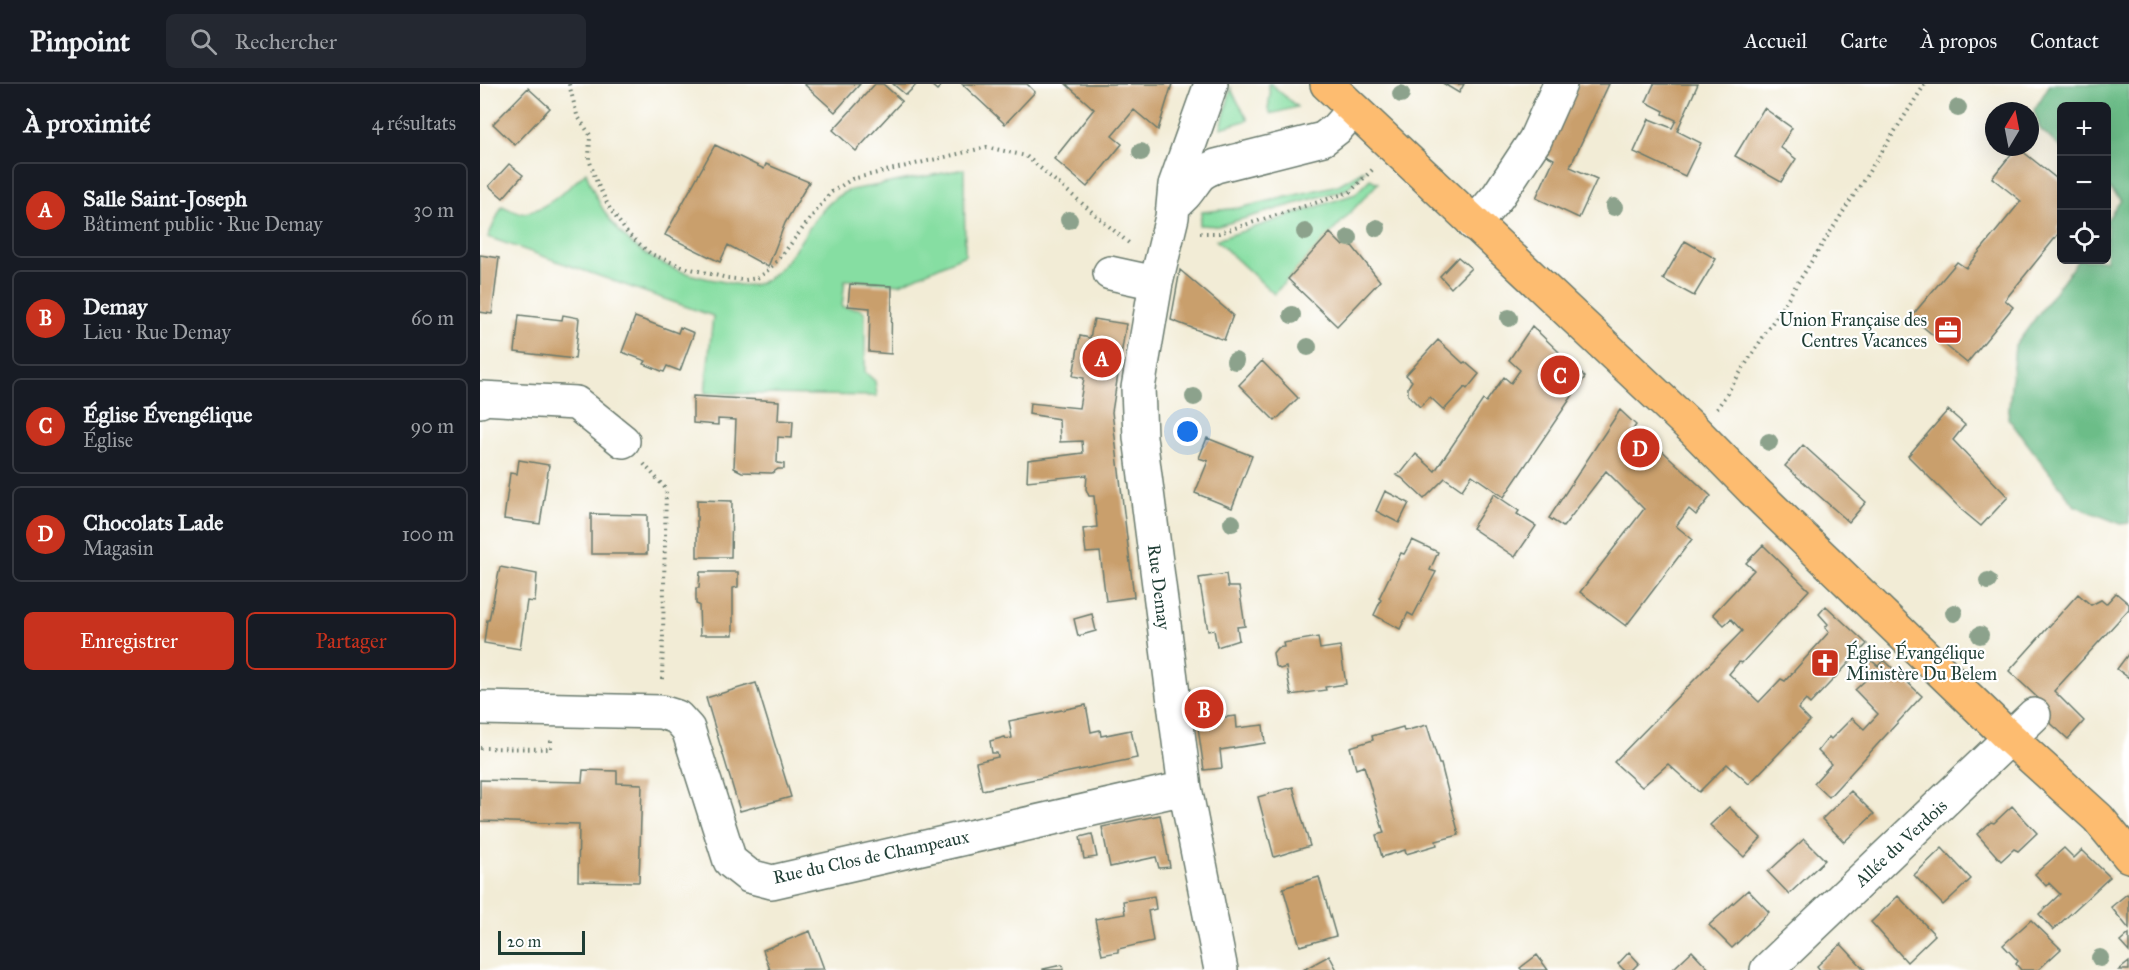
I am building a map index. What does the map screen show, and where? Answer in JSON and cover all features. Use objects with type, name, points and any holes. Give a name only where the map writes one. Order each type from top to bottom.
[{"type":"main road","points":[[1327,84],[1693,429],[2011,739],[2129,846]]},
{"type":"main road","points":[[2098,818],[2129,856]]},
{"type":"street","name":"Rue Demay","points":[[1211,84],[1175,185],[1174,204],[1156,283],[1138,388],[1140,437],[1185,788],[1221,970]]},
{"type":"street","points":[[1474,224],[1497,196],[1535,140],[1560,84]]},
{"type":"street","points":[[1174,204],[1181,200],[1199,176],[1216,166],[1323,139],[1336,129],[1353,110]]},
{"type":"street","points":[[1197,121],[1199,143],[1210,162],[1216,166]]},
{"type":"street","points":[[1110,273],[1156,283]]},
{"type":"street","points":[[480,399],[576,404],[623,441]]},
{"type":"street","name":"Rue du Clos de Champeaux","points":[[480,708],[661,712],[677,717],[688,729],[730,861],[749,876],[772,882],[1185,788]]},
{"type":"street","name":"Allée du Verdois","points":[[1767,970],[2034,715]]},
{"type":"path","points":[[569,84],[577,115],[590,135],[589,159],[597,183],[610,209],[628,234],[651,254],[683,267],[727,278],[745,280],[757,278],[778,259],[830,193],[852,179],[987,147],[1026,156],[1133,246]]},
{"type":"path","points":[[1712,417],[1925,84]]},
{"type":"path","points":[[1193,233],[1219,233],[1350,192],[1374,168]]},
{"type":"path","points":[[623,441],[666,489],[661,712]]},
{"type":"green space","points":[[1268,84],[1271,84],[1297,107],[1271,114],[1268,110],[1270,94]]},
{"type":"green space","points":[[2050,84],[2129,84],[2129,523],[2121,524],[2075,506],[2008,418],[2015,346],[2075,264],[2111,264],[2111,214],[2121,200],[2111,190],[2111,102],[2057,102],[2057,144],[2040,129],[2039,102]]},
{"type":"green space","points":[[1231,88],[1248,120],[1221,128]]},
{"type":"green space","points":[[964,169],[965,255],[900,284],[845,280],[842,307],[861,309],[865,313],[865,372],[875,381],[877,396],[705,393],[713,316],[488,237],[502,206],[520,213],[537,209],[556,198],[586,172],[595,195],[607,215],[620,233],[636,247],[674,269],[696,276],[754,285],[764,281],[786,262],[821,212],[846,191]]},
{"type":"green space","points":[[1366,169],[1347,189],[1218,226],[1199,225],[1202,212],[1239,208],[1338,185]]},
{"type":"green space","points":[[1370,179],[1378,183],[1274,294],[1216,240],[1355,194]]},
{"type":"building","points":[[804,84],[860,84],[835,112]]},
{"type":"building","points":[[875,84],[883,84],[902,101],[856,151],[833,130]]},
{"type":"building","points":[[893,84],[917,84],[906,95]]},
{"type":"building","points":[[930,84],[943,84],[937,90]]},
{"type":"building","points":[[962,84],[1027,84],[1035,92],[1005,124]]},
{"type":"building","points":[[1066,84],[1172,84],[1158,130],[1134,110],[1112,136],[1122,144],[1087,187],[1054,159],[1094,109]]},
{"type":"building","points":[[1444,84],[1464,84],[1459,93]]},
{"type":"building","points":[[1578,84],[1609,84],[1570,167],[1597,179],[1579,218],[1536,198],[1554,159],[1544,154]]},
{"type":"building","points":[[1654,84],[1698,84],[1677,131],[1701,143],[1685,176],[1634,152],[1649,119],[1672,128],[1676,120],[1646,102]]},
{"type":"building","points":[[528,88],[550,108],[515,145],[493,124]]},
{"type":"building","points":[[1764,108],[1792,128],[1780,147],[1796,159],[1781,182],[1735,156]]},
{"type":"building","points":[[715,145],[764,169],[766,164],[809,182],[785,223],[768,267],[728,245],[720,262],[665,235]]},
{"type":"building","points":[[2010,156],[2028,156],[2057,179],[2057,236],[2005,300],[2013,307],[1967,363],[1911,317],[1957,262],[1966,268],[2021,201],[1992,178]]},
{"type":"building","points":[[509,164],[523,175],[503,198],[489,186]]},
{"type":"building","points":[[1330,233],[1343,246],[1349,242],[1380,281],[1337,326],[1288,279]]},
{"type":"building","points":[[1685,241],[1716,259],[1694,296],[1663,279]]},
{"type":"building","points":[[480,255],[499,258],[492,314],[480,312]]},
{"type":"building","points":[[1458,257],[1471,268],[1451,288],[1440,276]]},
{"type":"building","points":[[1180,270],[1233,315],[1224,340],[1171,320]]},
{"type":"building","points":[[850,284],[892,286],[891,354],[869,352],[870,308],[848,306]]},
{"type":"building","points":[[519,315],[562,320],[563,315],[579,318],[575,359],[515,352]]},
{"type":"building","points":[[635,317],[678,333],[680,327],[694,333],[680,371],[667,366],[664,372],[644,364],[646,361],[622,352]]},
{"type":"building","points":[[1094,319],[1126,324],[1112,412],[1134,597],[1106,601],[1100,552],[1086,553],[1083,529],[1097,527],[1094,496],[1089,496],[1086,489],[1087,475],[1027,481],[1028,460],[1083,453],[1082,441],[1060,442],[1059,419],[1029,414],[1030,403],[1079,408],[1084,378],[1073,376],[1080,336],[1090,338]]},
{"type":"building","points":[[1532,326],[1585,377],[1504,497],[1472,475],[1462,490],[1445,478],[1424,499],[1396,475],[1402,472],[1416,454],[1435,471],[1483,400],[1486,402],[1504,377],[1511,383],[1520,370],[1509,360]]},
{"type":"building","points":[[1438,340],[1479,374],[1467,389],[1465,387],[1444,410],[1430,397],[1420,407],[1408,395],[1408,387],[1412,381],[1406,375]]},
{"type":"building","points":[[1262,361],[1298,398],[1275,421],[1239,385]]},
{"type":"building","points":[[693,396],[779,401],[778,420],[793,421],[792,438],[778,437],[777,463],[784,464],[784,469],[778,469],[772,473],[742,472],[734,468],[736,420],[718,419],[718,425],[693,423]]},
{"type":"building","points":[[1620,410],[1636,425],[1632,431],[1652,449],[1656,445],[1711,496],[1696,515],[1689,509],[1676,526],[1692,539],[1626,626],[1580,592],[1644,509],[1606,471],[1563,527],[1549,518]]},
{"type":"building","points":[[1948,410],[1965,425],[1953,440],[2008,497],[1981,526],[1908,456]]},
{"type":"building","points":[[1207,438],[1252,456],[1232,508],[1195,493],[1208,461],[1199,458]]},
{"type":"building","points":[[1803,445],[1866,502],[1849,522],[1785,466]]},
{"type":"building","points":[[519,460],[549,465],[540,524],[504,519],[510,473],[517,474]]},
{"type":"building","points":[[1385,491],[1409,503],[1399,523],[1376,511]]},
{"type":"building","points":[[1494,494],[1519,511],[1517,514],[1536,526],[1515,557],[1472,528]]},
{"type":"building","points":[[697,500],[732,501],[731,557],[697,557]]},
{"type":"building","points":[[591,514],[647,515],[647,554],[591,554]]},
{"type":"building","points":[[1412,540],[1438,552],[1430,570],[1436,572],[1413,616],[1408,613],[1400,629],[1374,615],[1381,600],[1379,598],[1401,553],[1404,554]]},
{"type":"building","points":[[1763,545],[1809,590],[1742,663],[1739,662],[1729,674],[1759,702],[1781,679],[1785,681],[1829,632],[1825,628],[1828,624],[1819,614],[1826,606],[1867,644],[1810,704],[1806,700],[1798,709],[1810,721],[1749,784],[1727,764],[1699,792],[1668,764],[1642,787],[1614,762],[1742,631],[1731,619],[1724,625],[1713,614],[1754,570],[1746,563]]},
{"type":"building","points":[[500,567],[537,574],[535,602],[527,601],[520,649],[484,643],[487,620],[489,620]]},
{"type":"building","points":[[700,572],[738,572],[738,587],[733,588],[733,635],[700,635],[696,588],[699,588]]},
{"type":"building","points":[[1226,574],[1228,587],[1239,587],[1245,626],[1237,627],[1239,640],[1217,647],[1214,630],[1208,631],[1199,578]]},
{"type":"building","points":[[2116,593],[2129,604],[2129,609],[2054,691],[2084,721],[2068,739],[2034,708],[2041,701],[2009,671],[2078,594],[2091,605],[2101,600],[2106,604]]},
{"type":"building","points":[[1092,614],[1096,631],[1078,636],[1074,619]]},
{"type":"building","points":[[1318,637],[1320,649],[1340,646],[1346,684],[1325,687],[1326,690],[1291,695],[1286,667],[1280,669],[1275,665],[1273,653],[1277,648],[1284,647],[1283,643]]},
{"type":"building","points":[[2129,653],[2129,678],[2117,669]]},
{"type":"building","points":[[1871,660],[1878,666],[1884,660],[1922,696],[1829,797],[1814,783],[1831,764],[1818,751],[1829,737],[1831,739],[1852,718],[1864,729],[1878,714],[1855,690],[1872,674],[1865,667]]},
{"type":"building","points":[[756,683],[791,797],[740,811],[706,698]]},
{"type":"building","points":[[1212,699],[1214,715],[1196,718],[1194,702]]},
{"type":"building","points":[[1086,705],[1091,732],[1100,730],[1101,736],[1131,730],[1137,758],[982,790],[976,762],[998,757],[997,753],[992,753],[990,741],[1005,737],[1006,739],[1012,738],[1009,721]]},
{"type":"building","points":[[1236,716],[1237,728],[1263,725],[1265,743],[1220,750],[1222,768],[1204,770],[1197,720]]},
{"type":"building","points":[[1427,725],[1439,764],[1441,764],[1459,835],[1436,841],[1437,845],[1406,854],[1405,850],[1382,857],[1376,835],[1384,833],[1364,766],[1356,769],[1350,747],[1373,740],[1372,736],[1403,727],[1404,731]]},
{"type":"building","points":[[583,770],[617,771],[617,783],[642,784],[639,882],[578,881],[579,824],[480,821],[480,780],[582,782]]},
{"type":"building","points":[[1293,787],[1310,846],[1274,857],[1258,797]]},
{"type":"building","points":[[1851,791],[1874,814],[1844,842],[1822,819]]},
{"type":"building","points":[[2012,806],[2037,833],[2018,851],[2014,849],[2001,861],[1977,834],[1991,822],[1994,823]]},
{"type":"building","points":[[1729,807],[1761,838],[1744,857],[1710,825]]},
{"type":"building","points":[[1160,815],[1170,867],[1159,868],[1156,857],[1110,867],[1102,827]]},
{"type":"building","points":[[1092,834],[1097,857],[1084,859],[1080,837]]},
{"type":"building","points":[[1804,839],[1825,860],[1789,894],[1768,872]]},
{"type":"building","points":[[1942,848],[1971,879],[1943,905],[1914,875]]},
{"type":"building","points":[[2064,848],[2074,858],[2082,850],[2110,877],[2053,930],[2039,914],[2060,894],[2049,883],[2046,886],[2035,874]]},
{"type":"building","points":[[1319,877],[1336,936],[1300,946],[1283,888]]},
{"type":"building","points":[[1748,890],[1769,912],[1732,948],[1709,925]]},
{"type":"building","points":[[2127,894],[2129,896],[2129,929],[2111,907]]},
{"type":"building","points":[[1154,896],[1156,909],[1148,911],[1153,941],[1102,955],[1095,919],[1125,914],[1123,901]]},
{"type":"building","points":[[1898,896],[1935,935],[1907,962],[1871,922]]},
{"type":"building","points":[[2031,920],[2061,949],[2038,970],[2021,970],[2016,964],[2018,961],[2003,945]]},
{"type":"building","points":[[810,931],[824,969],[770,970],[763,950]]},
{"type":"building","points":[[2129,934],[2129,952],[2120,942]]},
{"type":"building","points":[[1841,944],[1865,970],[1820,970],[1817,966]]},
{"type":"building","points":[[1692,951],[1710,970],[1672,970]]},
{"type":"building","points":[[1629,952],[1639,963],[1632,970],[1624,970],[1618,964]]},
{"type":"building","points":[[1329,955],[1337,970],[1303,970],[1327,957]]},
{"type":"building","points":[[1537,955],[1548,970],[1522,970],[1520,968]]},
{"type":"building","points":[[2129,962],[2129,970],[2119,970]]},
{"type":"building","points":[[1062,965],[1063,970],[1043,970],[1043,969]]},
{"type":"place","name":"Union Française des Centres Vacances","points":[[1948,330]]},
{"type":"place","name":"Salle Saint-Joseph","points":[[1102,358]]},
{"type":"place","name":"Église Évengélique","points":[[1560,375]]},
{"type":"place","name":"Chocolats Lade","points":[[1640,448]]},
{"type":"place","name":"Église Évangélique Ministère Du Belem","points":[[1825,663]]},
{"type":"place","name":"Demay","points":[[1204,709]]}]
